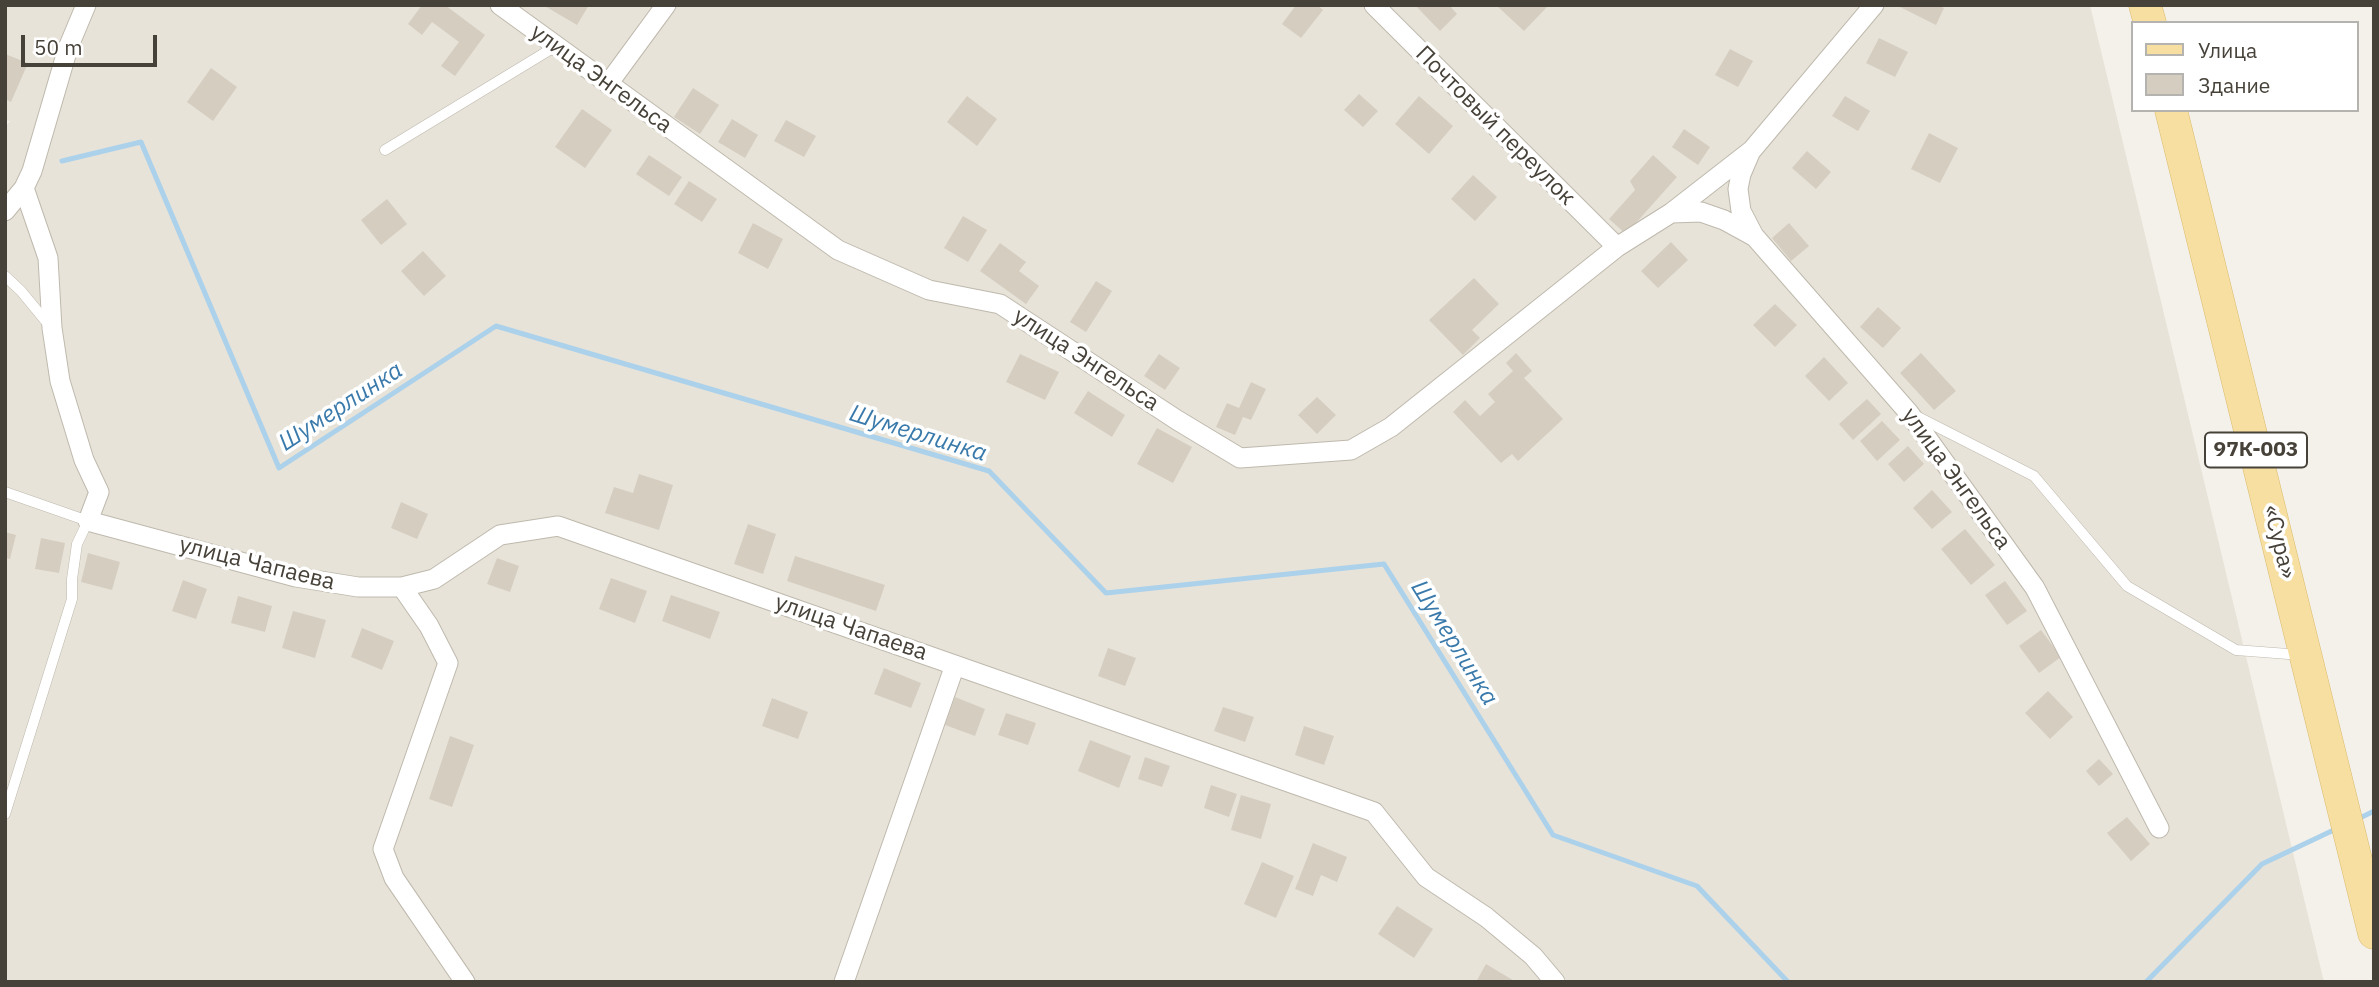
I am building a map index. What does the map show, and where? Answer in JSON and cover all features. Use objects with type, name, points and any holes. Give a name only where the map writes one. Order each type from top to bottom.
[{"type":"main road","name":"«Сура»","points":[[2171,112],[2374,933]]},
{"type":"street","points":[[5,211],[24,188],[32,172],[68,48],[86,5]]},
{"type":"street","name":"улица Энгельса","points":[[500,5],[838,250],[929,290],[1000,304],[1240,458],[1351,450],[1391,427],[1617,247],[1671,213],[1752,150],[1874,5]]},
{"type":"street","points":[[608,84],[666,5]]},
{"type":"street","name":"Почтовый переулок","points":[[1374,5],[1617,247]]},
{"type":"street","points":[[1752,150],[1741,174],[1738,189],[1741,211],[1755,237]]},
{"type":"street","points":[[24,188],[48,258],[52,328],[60,381],[84,460],[99,492],[88,521]]},
{"type":"street","name":"улица Энгельса","points":[[1671,213],[1701,212],[1724,220],[1755,237],[1909,413],[2035,588],[2159,828]]},
{"type":"street","name":"улица Чапаева","points":[[88,521],[296,577],[358,587],[402,587],[434,579],[500,535],[558,526],[1374,812],[1426,877],[1486,917],[1534,956],[1555,982]]},
{"type":"street","points":[[402,587],[429,626],[448,663],[383,849],[394,878],[465,982]]},
{"type":"street","points":[[844,982],[955,664]]},
{"type":"lane","points":[[385,150],[556,46]]},
{"type":"lane","points":[[5,276],[22,291],[52,328]]},
{"type":"lane","points":[[1909,413],[2034,476],[2127,586],[2236,650],[2307,655]]},
{"type":"lane","points":[[5,492],[88,521],[77,544],[72,599],[5,814]]},
{"type":"shaded area","points":[[5,5],[2090,5],[2324,982],[5,982],[5,127],[10,121],[5,120]]},
{"type":"building","points":[[422,5],[445,5],[485,35],[455,76],[441,66],[459,42],[432,22],[422,35],[408,24]]},
{"type":"building","points":[[543,5],[589,5],[577,25]]},
{"type":"building","points":[[1296,5],[1317,5],[1323,10],[1301,38],[1282,24]]},
{"type":"building","points":[[1415,5],[1449,5],[1457,14],[1440,31]]},
{"type":"building","points":[[1496,5],[1545,5],[1547,7],[1524,31]]},
{"type":"building","points":[[1896,5],[1937,5],[1944,8],[1936,25]]},
{"type":"building","points":[[1879,38],[1908,52],[1895,77],[1866,63]]},
{"type":"building","points":[[1730,49],[1753,61],[1738,87],[1715,75]]},
{"type":"building","points":[[5,54],[28,63],[11,102],[5,99]]},
{"type":"building","points":[[211,68],[237,87],[213,121],[187,102]]},
{"type":"building","points":[[693,88],[719,105],[700,134],[674,117]]},
{"type":"building","points":[[1359,94],[1378,111],[1363,127],[1344,110]]},
{"type":"building","points":[[967,96],[997,119],[977,146],[947,122]]},
{"type":"building","points":[[1419,96],[1453,126],[1429,154],[1395,124]]},
{"type":"building","points":[[1845,96],[1870,111],[1858,131],[1832,116]]},
{"type":"building","points":[[582,109],[612,130],[585,168],[555,147]]},
{"type":"building","points":[[732,119],[758,135],[745,158],[718,142]]},
{"type":"building","points":[[786,120],[816,136],[804,157],[774,141]]},
{"type":"building","points":[[1684,129],[1710,147],[1698,165],[1672,147]]},
{"type":"building","points":[[1929,133],[1958,148],[1940,183],[1911,169]]},
{"type":"building","points":[[1807,151],[1831,172],[1816,189],[1792,168]]},
{"type":"building","points":[[649,155],[682,177],[669,196],[636,174]]},
{"type":"building","points":[[1653,155],[1677,177],[1626,234],[1609,219],[1635,190],[1630,181]]},
{"type":"building","points":[[1473,175],[1497,197],[1475,221],[1451,199]]},
{"type":"building","points":[[689,181],[717,199],[702,222],[674,204]]},
{"type":"building","points":[[387,199],[407,224],[381,245],[361,220]]},
{"type":"building","points":[[963,216],[987,230],[968,262],[944,248]]},
{"type":"building","points":[[753,223],[783,239],[768,269],[738,253]]},
{"type":"building","points":[[1789,223],[1809,246],[1791,261],[1772,238]]},
{"type":"building","points":[[1671,242],[1688,260],[1658,288],[1641,271]]},
{"type":"building","points":[[1000,243],[1026,262],[1019,271],[1039,286],[1026,304],[980,271]]},
{"type":"building","points":[[423,251],[446,276],[424,296],[401,271]]},
{"type":"building","points":[[1474,278],[1499,304],[1472,330],[1480,338],[1463,355],[1429,320]]},
{"type":"building","points":[[1096,281],[1112,291],[1086,332],[1070,322]]},
{"type":"building","points":[[1775,304],[1797,325],[1775,347],[1753,325]]},
{"type":"building","points":[[1878,307],[1901,328],[1883,348],[1860,327]]},
{"type":"building","points":[[1516,353],[1532,371],[1524,378],[1563,419],[1518,461],[1512,454],[1501,463],[1453,412],[1465,400],[1480,416],[1495,402],[1488,394],[1513,371],[1506,363]]},
{"type":"building","points":[[1921,353],[1956,391],[1934,410],[1900,373]]},
{"type":"building","points":[[1020,354],[1059,372],[1045,400],[1006,382]]},
{"type":"building","points":[[1159,354],[1180,368],[1165,390],[1144,376]]},
{"type":"building","points":[[1824,357],[1848,383],[1829,401],[1805,376]]},
{"type":"building","points":[[1251,382],[1266,389],[1251,420],[1243,417],[1235,435],[1216,427],[1227,403],[1239,408]]},
{"type":"building","points":[[1088,391],[1125,415],[1112,437],[1074,413]]},
{"type":"building","points":[[1317,397],[1336,415],[1317,434],[1298,415]]},
{"type":"building","points":[[1867,399],[1881,414],[1853,440],[1839,424]]},
{"type":"building","points":[[1882,421],[1900,440],[1877,461],[1860,441]]},
{"type":"building","points":[[1157,428],[1192,447],[1173,483],[1137,464]]},
{"type":"building","points":[[1908,446],[1924,464],[1904,482],[1888,464]]},
{"type":"building","points":[[639,474],[673,485],[659,530],[605,513],[614,487],[633,493]]},
{"type":"building","points":[[1932,490],[1952,512],[1932,529],[1913,508]]},
{"type":"building","points":[[401,502],[428,514],[417,539],[391,528]]},
{"type":"building","points":[[748,524],[776,534],[763,574],[734,564]]},
{"type":"building","points":[[1965,529],[1995,565],[1971,585],[1941,549]]},
{"type":"building","points":[[5,532],[16,535],[10,559],[5,558]]},
{"type":"building","points":[[41,538],[65,543],[59,573],[35,569]]},
{"type":"building","points":[[88,553],[120,562],[112,590],[81,582]]},
{"type":"building","points":[[795,556],[885,585],[876,611],[787,581]]},
{"type":"building","points":[[497,558],[519,566],[510,592],[487,584]]},
{"type":"building","points":[[611,578],[647,591],[635,623],[599,609]]},
{"type":"building","points":[[183,580],[207,589],[196,619],[172,611]]},
{"type":"building","points":[[2005,581],[2027,611],[2007,625],[1985,595]]},
{"type":"building","points":[[671,595],[720,612],[710,639],[662,621]]},
{"type":"building","points":[[238,596],[272,606],[265,632],[231,623]]},
{"type":"building","points":[[293,611],[326,620],[315,658],[282,648]]},
{"type":"building","points":[[362,628],[394,641],[382,670],[351,657]]},
{"type":"building","points":[[2041,630],[2061,657],[2039,673],[2019,646]]},
{"type":"building","points":[[1108,648],[1136,658],[1125,686],[1098,676]]},
{"type":"building","points":[[884,668],[921,683],[911,708],[874,694]]},
{"type":"building","points":[[2048,691],[2073,717],[2050,739],[2025,713]]},
{"type":"building","points":[[955,697],[985,709],[975,736],[945,725]]},
{"type":"building","points":[[772,698],[808,712],[798,739],[762,726]]},
{"type":"building","points":[[1223,707],[1254,717],[1245,742],[1214,731]]},
{"type":"building","points":[[1006,713],[1036,723],[1028,745],[998,735]]},
{"type":"building","points":[[1304,726],[1334,736],[1324,765],[1295,755]]},
{"type":"building","points":[[450,736],[474,745],[452,807],[429,799]]},
{"type":"building","points":[[1090,740],[1131,756],[1119,788],[1078,771]]},
{"type":"building","points":[[1145,757],[1170,766],[1162,787],[1138,779]]},
{"type":"building","points":[[2099,759],[2113,774],[2099,786],[2086,771]]},
{"type":"building","points":[[1211,785],[1237,794],[1229,817],[1204,808]]},
{"type":"building","points":[[1241,795],[1271,804],[1261,839],[1231,830]]},
{"type":"building","points":[[2127,817],[2150,844],[2131,861],[2107,833]]},
{"type":"building","points":[[1313,843],[1347,857],[1337,882],[1321,875],[1313,896],[1295,889]]},
{"type":"building","points":[[1262,862],[1294,876],[1276,918],[1244,904]]},
{"type":"building","points":[[1397,906],[1433,929],[1414,958],[1378,934]]},
{"type":"building","points":[[1486,964],[1516,982],[1476,982]]},
{"type":"waterway","name":"Шумерлинка","points":[[62,161],[141,142],[279,468],[496,326],[989,471],[1106,593],[1384,564],[1553,835],[1697,886],[1788,982]]},
{"type":"waterway","name":"Шумерлинка","points":[[2356,820],[2374,811]]},
{"type":"waterway","name":"Шумерлинка","points":[[2146,982],[2262,864],[2338,828]]}]
